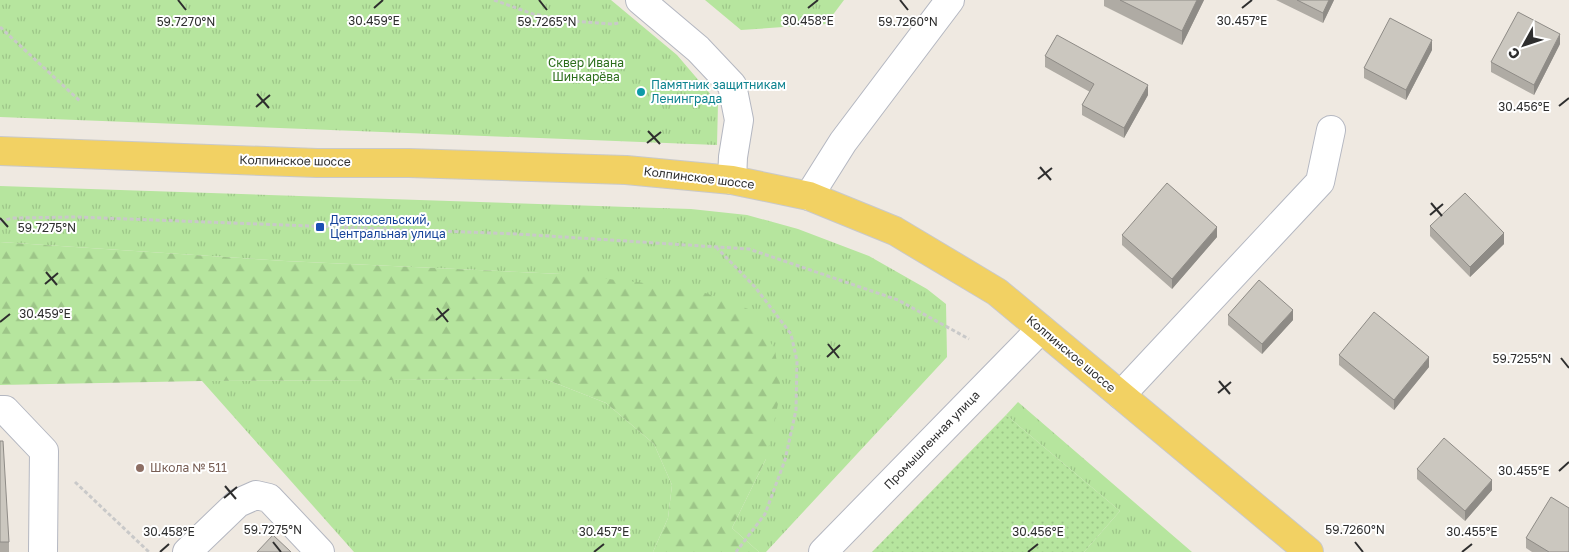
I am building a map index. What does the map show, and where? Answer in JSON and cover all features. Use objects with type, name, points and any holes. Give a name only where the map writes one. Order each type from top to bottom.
[{"type":"main road","name":"Колпинское шоссе","points":[[0,151],[317,163],[409,163],[626,170],[732,180],[809,196],[895,230],[997,292],[1309,552]]},
{"type":"street","points":[[809,196],[843,142],[950,0]]},
{"type":"street","points":[[649,8],[698,49],[732,86],[739,120],[733,157],[732,180]]},
{"type":"street","points":[[1121,395],[1320,182],[1331,130]]},
{"type":"street","name":"Промышленная улица","points":[[823,552],[1041,329]]},
{"type":"street","points":[[0,410],[4,410],[44,451],[42,552]]},
{"type":"street","points":[[187,552],[238,503],[256,495],[269,498],[320,552]]},
{"type":"path","points":[[494,0],[533,14],[613,24],[649,8]]},
{"type":"path","points":[[0,27],[81,102]]},
{"type":"path","points":[[0,221],[14,218],[76,217],[517,234],[749,249],[898,300],[969,339]]},
{"type":"path","points":[[716,247],[755,287],[791,334],[797,360],[796,410],[785,460],[765,514],[736,552]]},
{"type":"path","points":[[44,451],[149,552]]},
{"type":"green space","name":"Сквер Ивана Шинкарёва","points":[[0,0],[611,0],[677,55],[718,103],[717,145],[0,117]]},
{"type":"green space","points":[[705,0],[844,0],[826,24],[741,30]]},
{"type":"green space","points":[[0,186],[691,209],[747,215],[798,229],[869,256],[927,289],[946,304],[947,357],[766,552],[759,552],[732,528],[766,459],[561,274],[285,261],[0,242]]},
{"type":"green space","points":[[0,242],[285,261],[561,274],[692,288],[751,310],[775,350],[781,390],[766,459],[732,528],[759,552],[653,552],[668,518],[672,485],[654,444],[606,403],[545,379],[202,381],[0,385]]},
{"type":"green space","points":[[545,379],[606,403],[654,444],[672,485],[668,518],[653,552],[354,552],[202,381]]},
{"type":"green space","points":[[1018,402],[1192,552],[1084,552],[1120,511],[1006,415]]},
{"type":"green space","points":[[1006,415],[1120,511],[1084,552],[872,552]]},
{"type":"building","points":[[1120,0],[1197,0],[1182,31]]},
{"type":"building","points":[[1297,0],[1329,0],[1323,13]]},
{"type":"building","points":[[1518,12],[1560,34],[1534,85],[1491,62]]},
{"type":"building","points":[[1390,18],[1432,40],[1406,90],[1364,68]]},
{"type":"building","points":[[1057,35],[1148,85],[1124,128],[1082,105],[1094,84],[1045,56]]},
{"type":"building","points":[[1167,183],[1217,227],[1172,279],[1122,235]]},
{"type":"building","points":[[1465,193],[1504,233],[1470,267],[1430,226]]},
{"type":"building","points":[[1259,280],[1293,310],[1262,344],[1228,315]]},
{"type":"building","points":[[1374,312],[1429,357],[1394,400],[1339,355]]},
{"type":"building","points":[[1444,438],[1492,480],[1465,511],[1417,469]]},
{"type":"building","points":[[0,441],[3,441],[9,542],[0,542]]},
{"type":"building","points":[[1551,497],[1569,508],[1569,552],[1549,552],[1526,538]]},
{"type":"building","points":[[273,535],[291,552],[257,552]]},
{"type":"place","name":"Памятник защитникам Ленинграда","points":[[641,92]]},
{"type":"place","name":"Детскосельский, Центральная улица","points":[[320,227]]},
{"type":"place","name":"Школа № 511","points":[[140,468]]}]
